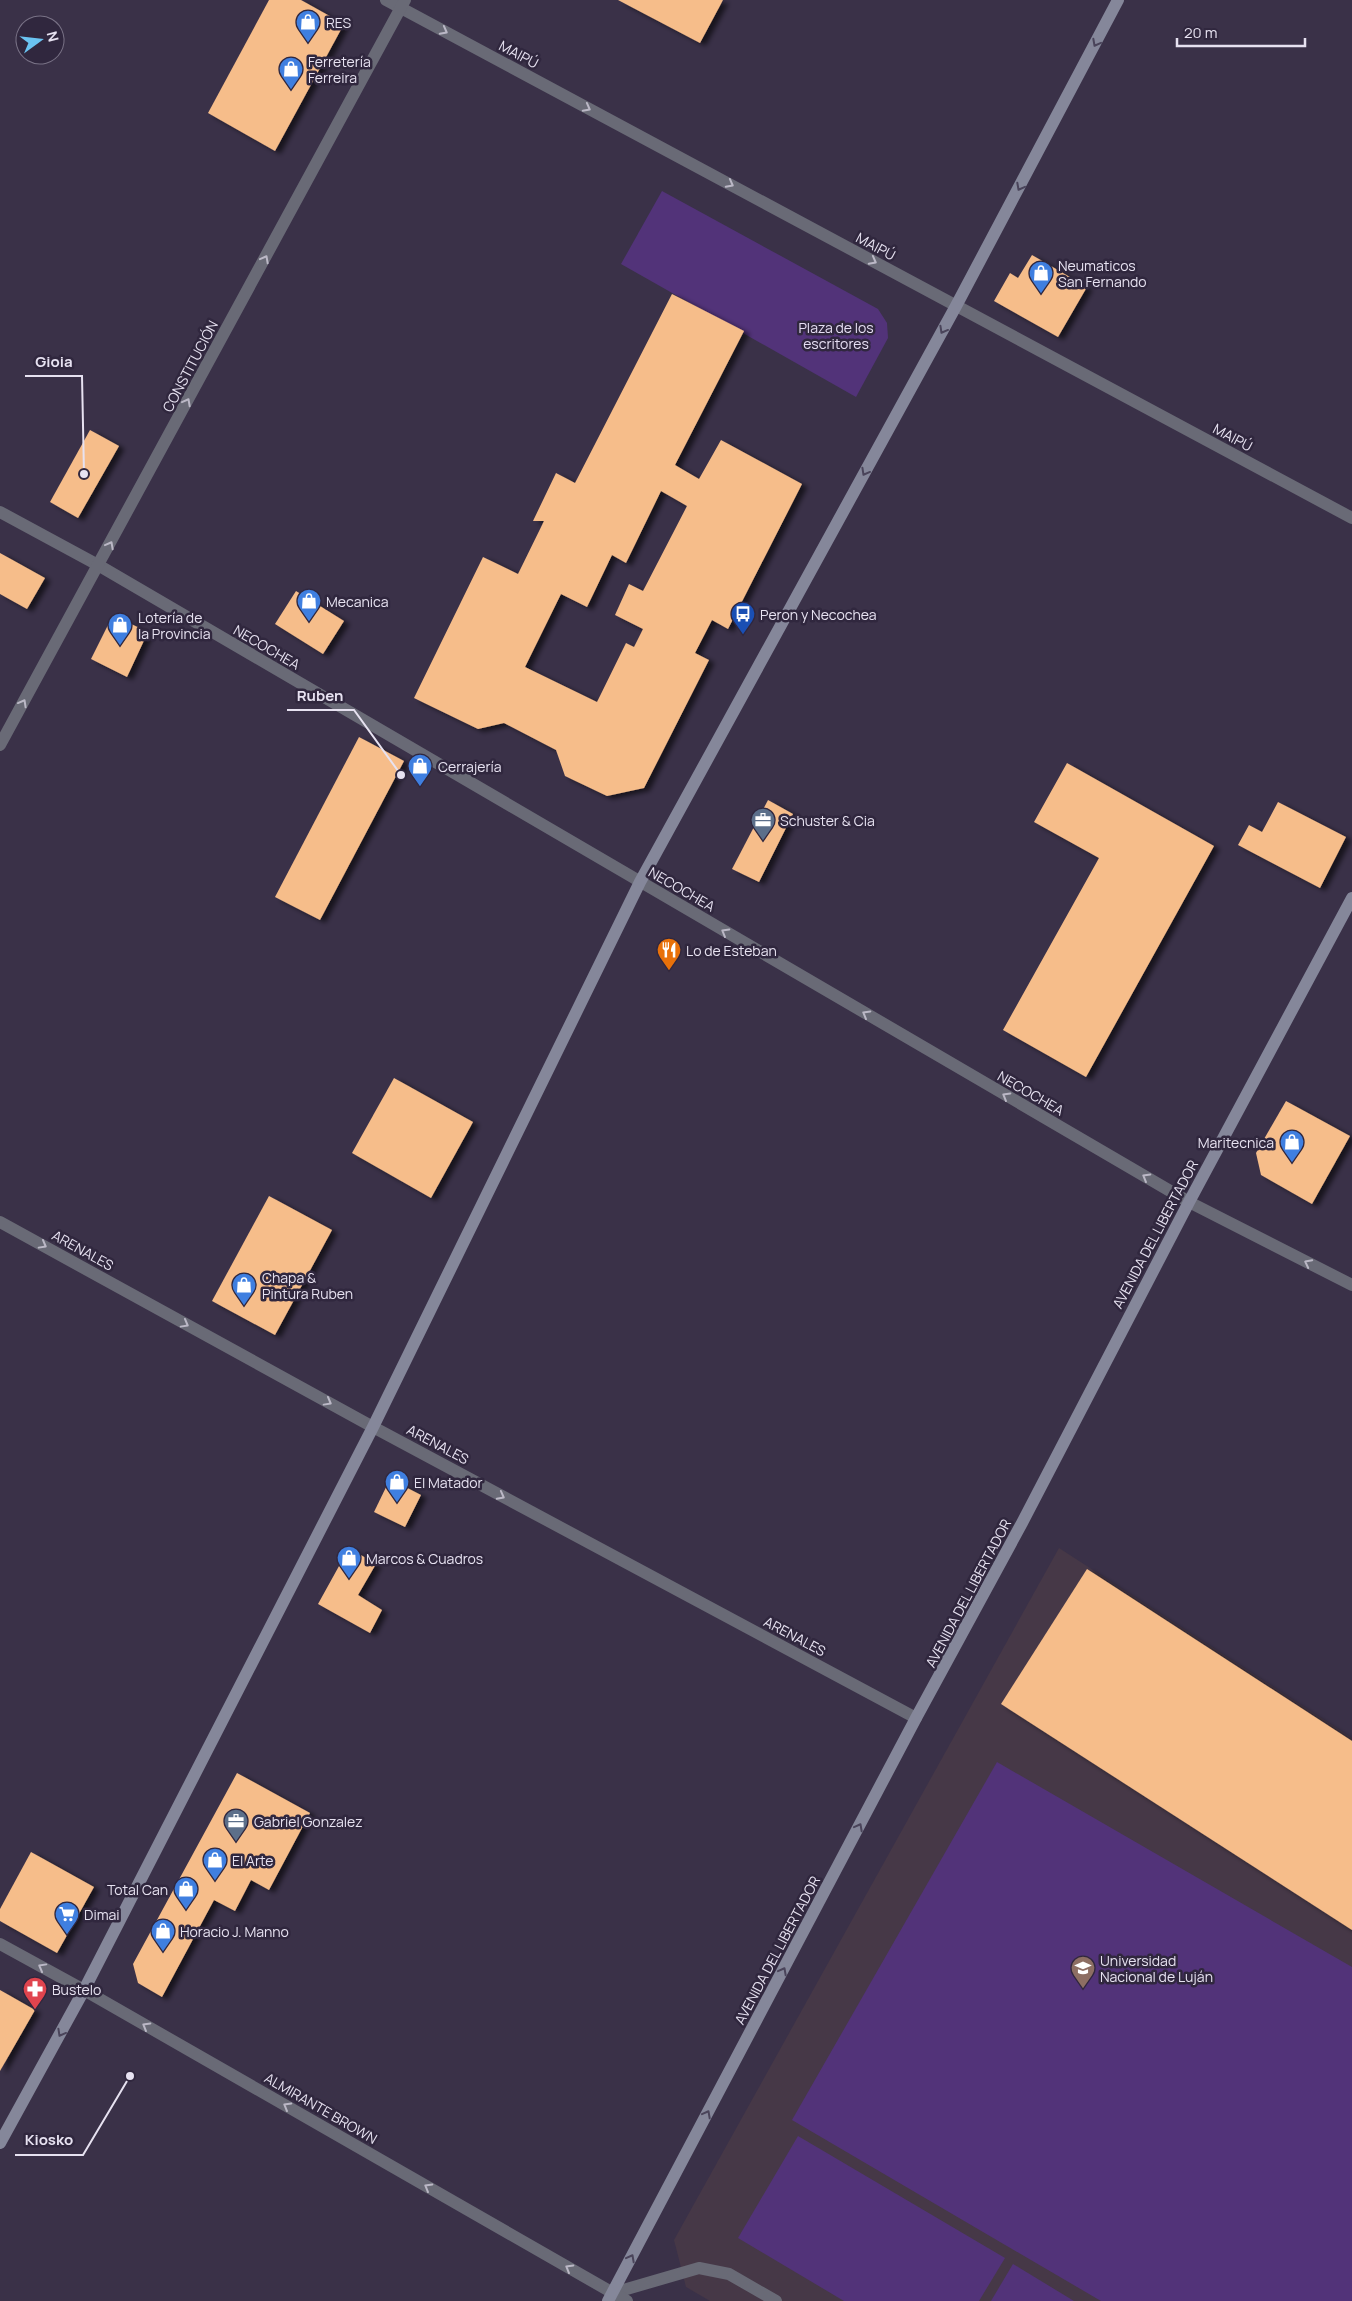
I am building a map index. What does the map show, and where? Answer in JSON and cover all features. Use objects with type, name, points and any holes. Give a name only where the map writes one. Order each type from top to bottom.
[{"type":"main road","points":[[0,2143],[84,1990],[373,1427],[640,882],[956,306],[1118,0]]},
{"type":"main road","name":"AVENIDA DEL LIBERTADOR","points":[[611,2297],[916,1718],[1022,1523],[1188,1202],[1352,898]]},
{"type":"street","name":"MAIPÚ","points":[[386,0],[403,4],[956,306],[1352,518]]},
{"type":"street","name":"CONSTITUCIÓN","points":[[0,745],[403,4]]},
{"type":"street","name":"NECOCHEA","points":[[0,512],[98,565],[1188,1202],[1352,1285]]},
{"type":"street","name":"ARENALES","points":[[0,1222],[373,1427],[916,1718]]},
{"type":"street","name":"ALMIRANTE BROWN","points":[[0,1944],[84,1990],[611,2297],[627,2301]]},
{"type":"street","points":[[611,2297],[699,2268],[729,2274],[776,2301]]},
{"type":"shaded area","name":"Universidad Nacional de Luján","points":[[1059,1548],[1352,1738],[1352,2301],[710,2301],[686,2287],[674,2240]]},
{"type":"green space","name":"Plaza de los escritores","points":[[662,191],[878,309],[887,323],[888,338],[856,397],[621,264]]},
{"type":"green space","points":[[997,1762],[1352,1967],[1352,2301],[1101,2301],[792,2120]]},
{"type":"green space","points":[[798,2136],[1005,2258],[979,2301],[844,2301],[738,2238]]},
{"type":"green space","points":[[1013,2264],[1074,2301],[991,2301]]},
{"type":"building","points":[[269,0],[301,0],[344,24],[275,151],[208,113]]},
{"type":"building","points":[[618,0],[723,0],[700,43]]},
{"type":"building","name":"Neumaticos San Fernando","points":[[1032,255],[1087,287],[1058,337],[994,301],[1010,273],[1018,278]]},
{"type":"building","points":[[672,294],[744,331],[675,465],[699,479],[721,440],[802,484],[728,629],[712,620],[695,653],[709,660],[644,788],[607,796],[565,776],[556,750],[504,723],[478,729],[414,698],[483,557],[518,574],[544,521],[533,521],[556,473],[575,483]],"holes":[[[661,491],[687,506],[643,591],[629,584],[615,615],[643,629],[634,647],[626,643],[597,702],[525,667],[561,594],[587,607],[612,555],[626,563]]]},
{"type":"building","points":[[90,430],[119,446],[78,518],[50,502]]},
{"type":"building","points":[[0,553],[45,578],[27,609],[0,594]]},
{"type":"building","name":"Mecanica","points":[[296,591],[344,621],[323,654],[275,624]]},
{"type":"building","name":"Lotería de la Provincia","points":[[127,622],[148,632],[127,677],[91,659],[109,623]]},
{"type":"building","points":[[359,737],[404,761],[320,920],[275,897]]},
{"type":"building","points":[[1067,763],[1214,846],[1086,1077],[1003,1030],[1099,858],[1034,822]]},
{"type":"building","name":"Schuster & Cia","points":[[768,800],[793,814],[759,882],[732,869]]},
{"type":"building","points":[[1278,802],[1346,837],[1320,888],[1238,845],[1249,825],[1262,832]]},
{"type":"building","points":[[394,1078],[473,1122],[431,1198],[352,1153]]},
{"type":"building","points":[[1286,1101],[1350,1136],[1312,1204],[1261,1175],[1256,1153]]},
{"type":"building","points":[[269,1196],[332,1230],[275,1335],[212,1301]]},
{"type":"building","name":"El Matador","points":[[390,1479],[421,1495],[405,1527],[374,1512]]},
{"type":"building","name":"Marcos & Cuadros","points":[[349,1548],[376,1564],[358,1595],[382,1610],[370,1633],[318,1604]]},
{"type":"building","points":[[1087,1569],[1352,1741],[1352,1930],[1001,1704]]},
{"type":"building","points":[[237,1773],[310,1813],[269,1890],[251,1880],[235,1911],[214,1900],[162,1997],[138,1983],[133,1964]]},
{"type":"building","points":[[31,1852],[94,1887],[57,1953],[0,1921],[0,1909]]},
{"type":"building","points":[[0,1990],[35,2010],[0,2071]]},
{"type":"place","name":"RES","points":[[308,43]]},
{"type":"place","name":"Ferretería Ferreira","points":[[291,90]]},
{"type":"place","name":"Neumaticos San Fernando","points":[[1041,294]]},
{"type":"place","name":"Gioia","points":[[84,474]]},
{"type":"place","name":"Mecanica","points":[[309,622]]},
{"type":"place","name":"Peron y Necochea","points":[[743,635]]},
{"type":"place","name":"Lotería de la Provincia","points":[[120,646]]},
{"type":"place","name":"Ruben","points":[[401,775]]},
{"type":"place","name":"Cerrajería","points":[[420,787]]},
{"type":"place","name":"Schuster & Cia","points":[[763,841]]},
{"type":"place","name":"Lo de Esteban","points":[[669,971]]},
{"type":"place","name":"Maritecnica","points":[[1292,1163]]},
{"type":"place","name":"Chapa & Pintura Ruben","points":[[244,1306]]},
{"type":"place","name":"El Matador","points":[[397,1503]]},
{"type":"place","name":"Marcos & Cuadros","points":[[349,1579]]},
{"type":"place","name":"Gabriel Gonzalez","points":[[236,1842]]},
{"type":"place","name":"El Arte","points":[[215,1881]]},
{"type":"place","name":"Total Can","points":[[186,1910]]},
{"type":"place","name":"Dimai","points":[[67,1935]]},
{"type":"place","name":"Horacio J. Manno","points":[[163,1952]]},
{"type":"place","name":"Universidad Nacional de Luján","points":[[1083,1989]]},
{"type":"place","name":"Bustelo","points":[[35,2010]]},
{"type":"place","name":"Kiosko","points":[[130,2076]]}]
